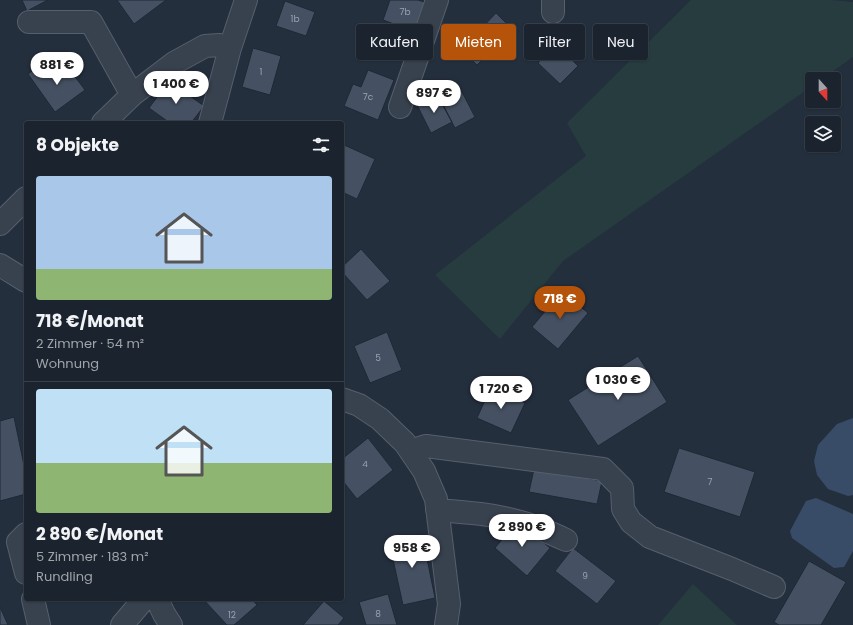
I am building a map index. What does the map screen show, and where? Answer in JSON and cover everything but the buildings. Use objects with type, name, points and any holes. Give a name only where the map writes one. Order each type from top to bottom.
[{"type":"street","points":[[211,121],[230,48],[246,0]]},
{"type":"street","points":[[400,107],[437,0]]},
{"type":"street","points":[[29,22],[91,22],[132,95]]},
{"type":"street","points":[[105,121],[132,95],[174,63],[205,46],[220,45],[230,48]]},
{"type":"street","points":[[0,224],[24,200]]},
{"type":"street","points":[[0,265],[24,280]]},
{"type":"street","points":[[344,400],[359,404],[380,419],[405,443],[424,471],[436,499],[449,604],[446,625]]},
{"type":"street","points":[[411,452],[426,446],[604,469],[622,488],[623,509],[632,522],[650,537],[774,587]]},
{"type":"street","points":[[437,510],[471,513],[519,521],[542,529],[566,540]]},
{"type":"street","points":[[24,536],[18,542],[24,565]]},
{"type":"street","points":[[33,601],[39,625]]},
{"type":"street","points":[[122,625],[142,601]]},
{"type":"street","points":[[158,601],[171,625]]},
{"type":"green space","points":[[691,0],[830,0],[853,2],[853,57],[832,72],[805,72],[805,91],[563,261],[500,339],[435,275],[586,156],[567,123],[631,60],[648,60],[648,43]]},
{"type":"green space","points":[[693,584],[737,625],[658,625]]},
{"type":"water","points":[[853,418],[853,495],[848,496],[828,489],[817,475],[814,461],[818,445],[837,424]]},
{"type":"water","points":[[816,498],[853,514],[853,551],[844,567],[834,568],[792,538],[790,531],[806,501]]}]
